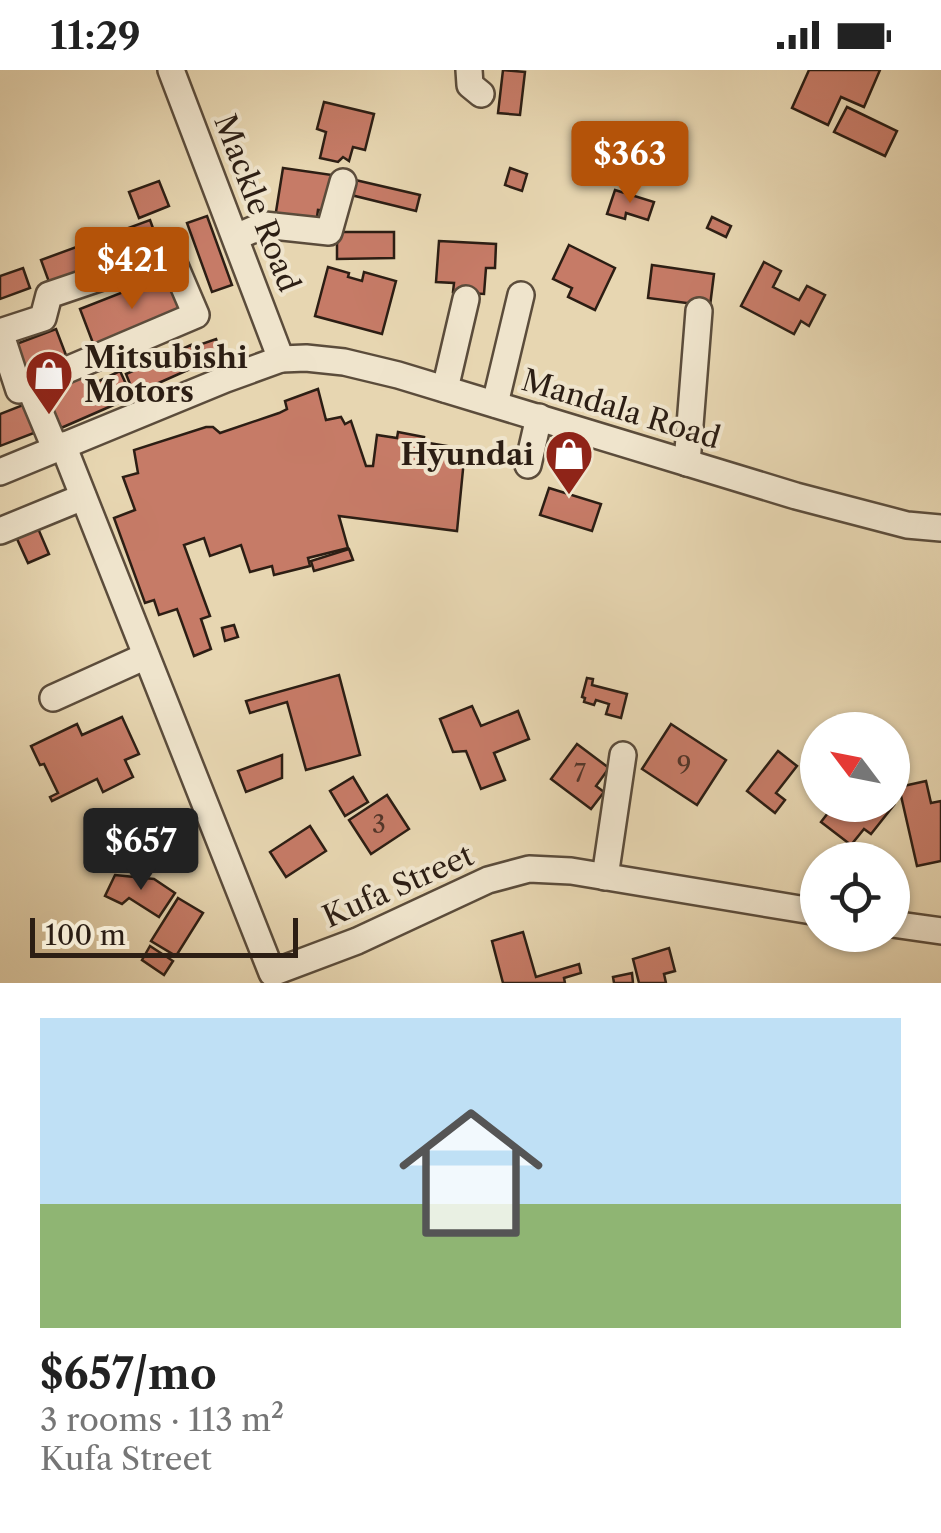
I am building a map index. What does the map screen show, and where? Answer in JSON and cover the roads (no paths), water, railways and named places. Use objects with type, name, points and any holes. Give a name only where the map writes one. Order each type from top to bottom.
[{"type":"street","name":"Mackle Road","points":[[171,70],[281,359]]},
{"type":"street","points":[[469,70],[470,85],[480,94]]},
{"type":"street","points":[[236,238],[264,225],[329,232],[343,182]]},
{"type":"street","name":"Kufa Street","points":[[170,254],[196,315],[29,386],[19,390],[0,332],[42,318],[49,295],[170,254]]},
{"type":"street","points":[[496,404],[521,294]]},
{"type":"street","points":[[445,389],[466,300]]},
{"type":"street","points":[[687,463],[700,311]]},
{"type":"street","points":[[0,472],[281,359]]},
{"type":"street","name":"Mandala Road","points":[[281,359],[344,362],[398,374],[796,496],[907,526],[941,528]]},
{"type":"street","name":"Kufa Street","points":[[29,386],[83,497],[273,978],[488,880],[529,869],[571,871],[800,909]]},
{"type":"street","points":[[528,464],[538,417]]},
{"type":"street","points":[[0,531],[83,497]]},
{"type":"street","points":[[53,698],[146,656]]},
{"type":"street","points":[[605,877],[622,755]]},
{"type":"street","points":[[910,927],[941,931]]},
{"type":"place","name":"Mitsubishi Motors","points":[[49,416]]},
{"type":"place","name":"Hyundai","points":[[569,496]]}]
